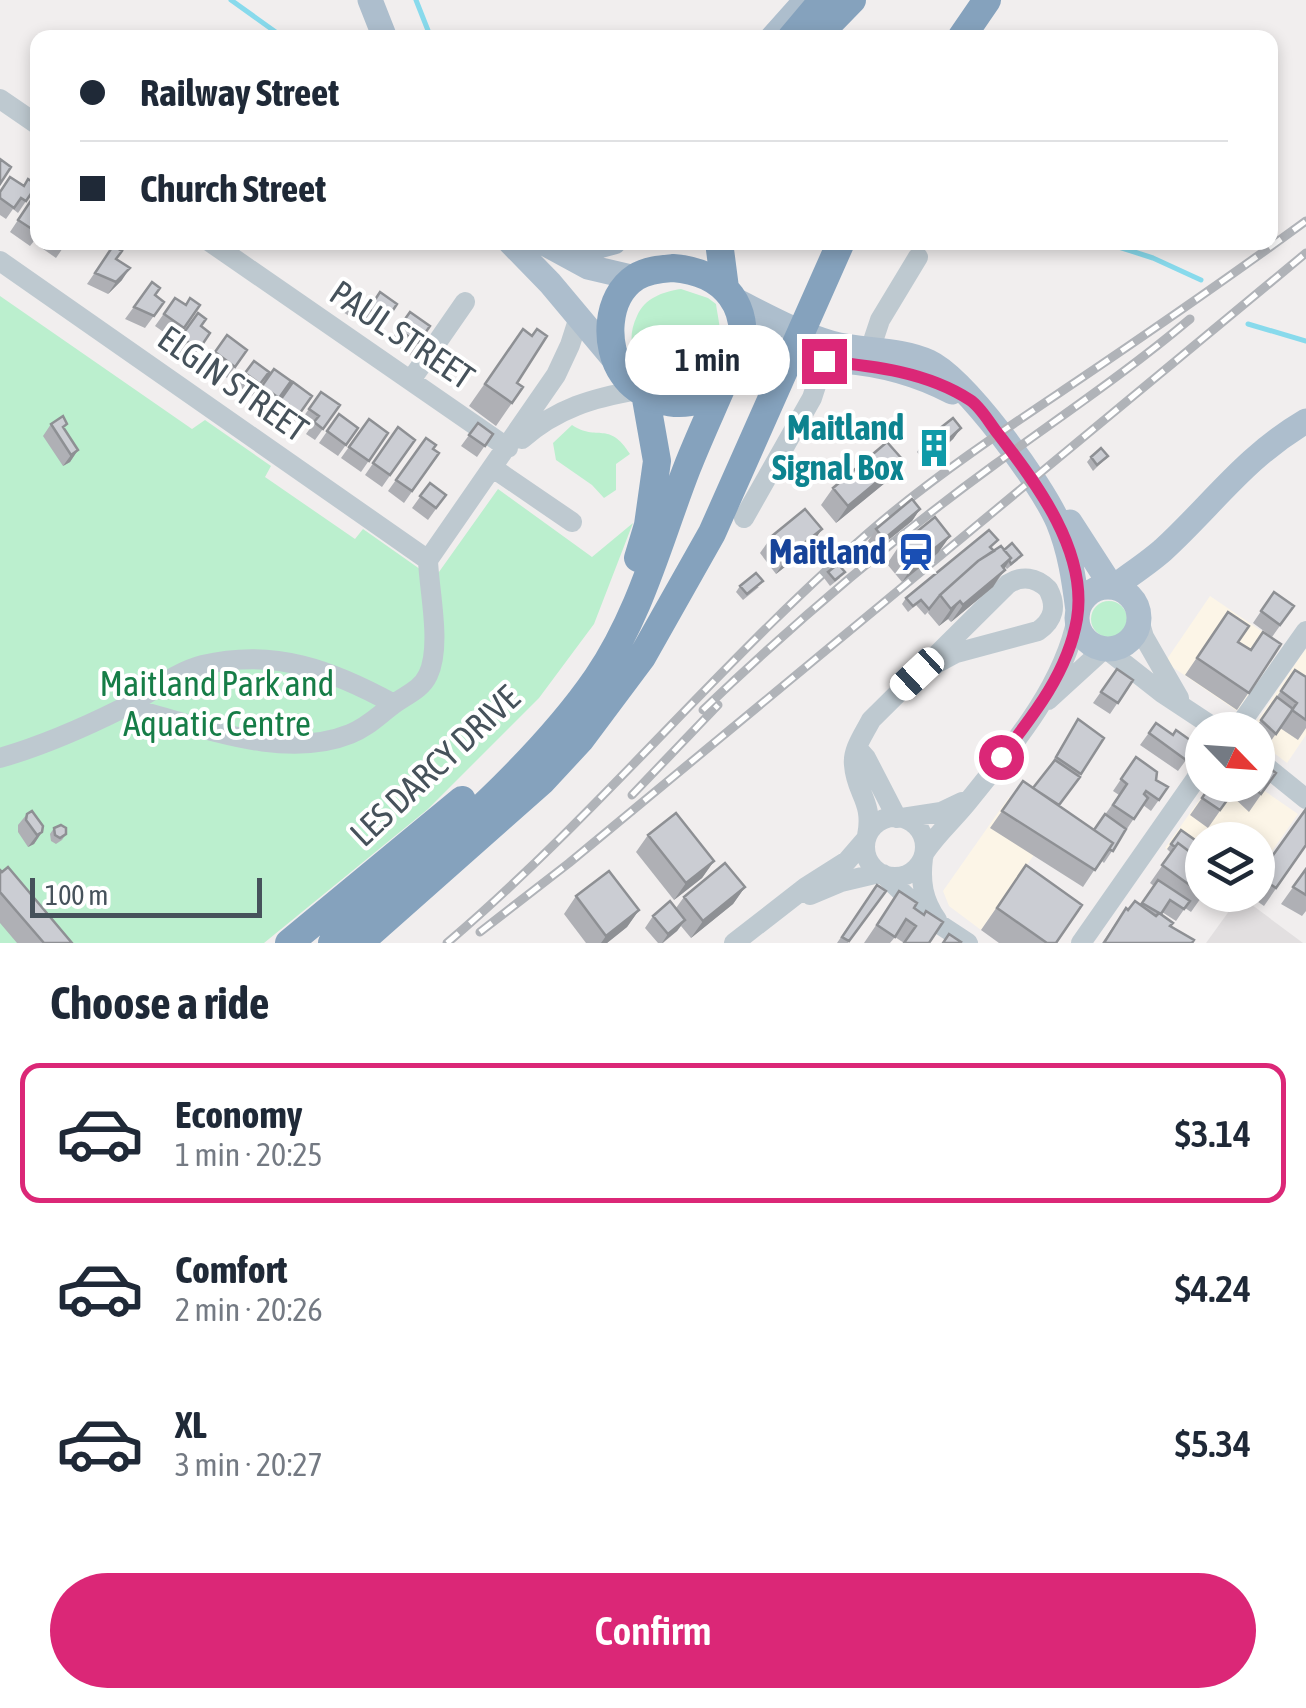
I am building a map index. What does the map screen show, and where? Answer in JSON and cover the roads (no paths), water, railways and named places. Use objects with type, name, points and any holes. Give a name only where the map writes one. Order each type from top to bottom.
[{"type":"highway","points":[[797,30],[823,0]]},
{"type":"highway","points":[[823,30],[852,0]]},
{"type":"highway","points":[[966,30],[987,0]]},
{"type":"highway","points":[[657,250],[640,276],[620,296],[611,319],[617,364],[641,392],[679,402],[704,398],[727,380]]},
{"type":"highway","points":[[332,943],[530,758],[596,679],[650,577],[687,468],[742,338],[742,320],[729,293],[721,250]]},
{"type":"highway","points":[[359,943],[542,782],[624,682],[692,573],[837,250]]},
{"type":"highway","points":[[640,276],[673,268],[690,269],[704,273],[729,293]]},
{"type":"highway","name":"LES DARCY DRIVE","points":[[289,943],[474,790],[579,675],[621,604],[648,526],[657,462],[641,392]]},
{"type":"main road","points":[[360,0],[367,30]]},
{"type":"main road","points":[[370,0],[382,30]]},
{"type":"main road","points":[[779,30],[806,0]]},
{"type":"main road","points":[[517,250],[617,364]]},
{"type":"main road","points":[[557,250],[588,267],[640,276]]},
{"type":"main road","points":[[729,293],[810,335],[915,356],[938,366],[979,409],[1112,587],[1130,596],[1139,617]]},
{"type":"main road","points":[[727,380],[774,362],[877,366],[915,375],[979,409]]},
{"type":"main road","points":[[1077,614],[1088,594],[1112,587],[1176,537],[1250,460],[1306,421]]},
{"type":"main road","points":[[1048,498],[1067,547],[1083,636],[1092,645],[1105,649],[1128,641],[1136,632],[1150,574],[1176,537]]},
{"type":"street","points":[[0,100],[30,120]]},
{"type":"street","name":"PAUL STREET","points":[[222,250],[508,448]]},
{"type":"street","points":[[870,350],[880,320],[918,257]]},
{"type":"street","name":"ELGIN STREET","points":[[0,261],[428,560]]},
{"type":"street","points":[[411,380],[465,302]]},
{"type":"street","points":[[125,707],[239,738],[296,744],[347,736],[410,696],[428,675],[433,652],[428,560],[564,361],[579,316]]},
{"type":"street","points":[[744,518],[812,398],[824,361]]},
{"type":"street","points":[[508,448],[562,410],[586,400],[641,392]]},
{"type":"street","points":[[493,468],[557,500],[572,522]]},
{"type":"street","points":[[917,674],[956,654],[1046,626],[1053,611],[1048,589],[1034,579],[1014,580],[944,644],[871,720],[856,748],[854,764],[870,816],[866,854],[918,909],[968,943]]},
{"type":"street","points":[[782,908],[842,882],[881,874],[904,876],[916,868],[1039,707],[1069,651],[1077,614]]},
{"type":"street","points":[[1139,617],[1161,670],[1191,710]]},
{"type":"street","points":[[1249,712],[1306,631]]},
{"type":"street","points":[[1039,707],[1105,649],[1194,712]]},
{"type":"street","points":[[0,758],[28,750],[125,707],[146,692],[200,666],[249,658],[299,663],[347,678],[394,704]]},
{"type":"street","points":[[856,748],[866,758],[900,818],[917,827],[924,854],[924,897],[946,929]]},
{"type":"street","points":[[1275,774],[1306,800]]},
{"type":"street","points":[[734,943],[847,860],[876,824],[954,806],[981,784]]},
{"type":"street","points":[[1080,943],[1185,794]]},
{"type":"waterway","points":[[231,0],[273,30]]},
{"type":"waterway","points":[[416,0],[428,30]]},
{"type":"waterway","points":[[1128,250],[1201,280]]},
{"type":"waterway","points":[[1248,324],[1306,341]]},
{"type":"railway","points":[[1278,241],[1306,221]]},
{"type":"railway","points":[[447,943],[504,893],[770,625],[881,522],[977,449],[1265,250]]},
{"type":"railway","points":[[480,932],[569,863],[1306,253]]},
{"type":"railway","points":[[703,710],[881,552],[1190,319]]},
{"type":"railway","points":[[632,795],[718,705]]},
{"type":"place","name":"Maitland Signal Box","points":[[934,448]]},
{"type":"place","name":"Maitland","points":[[916,552]]},
{"type":"park label","name":"Maitland Park and Aquatic Centre","points":[[217,704]]}]
